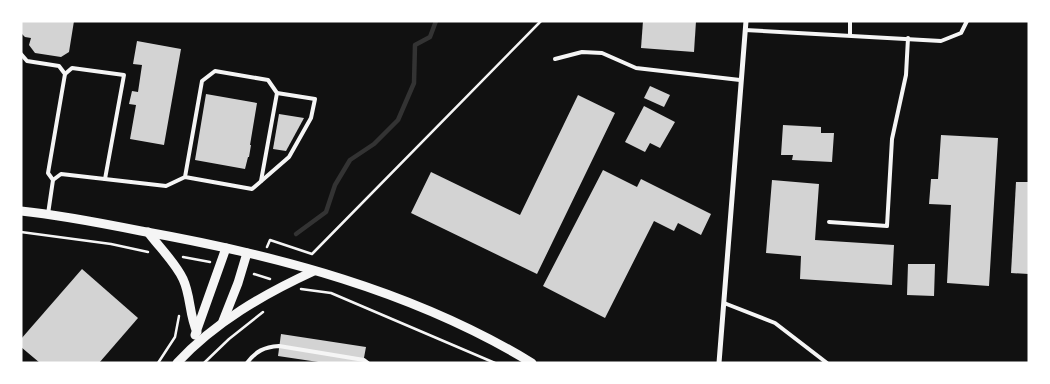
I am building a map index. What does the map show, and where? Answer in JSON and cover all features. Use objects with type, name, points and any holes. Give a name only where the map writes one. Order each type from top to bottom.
[{"type":"street","points":[[719,363],[746,21]]},
{"type":"street","points":[[21,211],[148,232],[226,248],[314,271],[384,293],[443,316],[507,348],[532,363]]},
{"type":"street","points":[[148,232],[183,279],[190,299],[192,322],[196,332]]},
{"type":"street","points":[[190,349],[226,248]]},
{"type":"street","points":[[223,321],[247,253]]},
{"type":"street","points":[[177,363],[190,349],[223,321],[286,284],[314,271]]},
{"type":"lane","points":[[850,21],[850,35]]},
{"type":"lane","points":[[745,30],[941,41],[961,33],[967,21]]},
{"type":"lane","points":[[829,222],[888,226],[892,139],[906,75],[908,38]]},
{"type":"lane","points":[[555,59],[582,52],[602,53],[636,68],[740,80]]},
{"type":"lane","points":[[21,54],[27,61],[59,66],[65,74]]},
{"type":"lane","points":[[54,180],[48,173],[65,74],[72,68],[124,75],[105,179]]},
{"type":"lane","points":[[185,177],[202,81],[215,71],[268,80],[277,93],[261,181]]},
{"type":"lane","points":[[48,214],[54,180],[62,174],[166,186],[185,177],[252,189],[289,157],[311,118],[315,99],[277,93]]},
{"type":"lane","points":[[724,303],[775,323],[827,363]]},
{"type":"lane","points":[[248,363],[254,355],[266,347],[279,346],[364,360],[368,363]]},
{"type":"path","points":[[312,254],[541,21]]},
{"type":"path","points":[[145,251],[152,257]]},
{"type":"path","points":[[301,289],[331,293],[495,363]]},
{"type":"path","points":[[158,363],[175,337],[180,308]]},
{"type":"path","points":[[204,363],[229,339],[267,309]]},
{"type":"building","points":[[21,21],[74,21],[69,52],[61,57],[35,53],[29,45],[31,38],[25,37],[22,34]]},
{"type":"building","points":[[643,21],[696,21],[694,52],[641,48]]},
{"type":"building","points":[[137,41],[181,49],[164,145],[130,139],[136,105],[129,104],[132,91],[138,92],[142,65],[133,64]]},
{"type":"building","points":[[650,86],[670,95],[664,107],[644,98]]},
{"type":"building","points":[[206,94],[257,103],[249,157],[245,169],[195,160]]},
{"type":"building","points":[[578,95],[615,113],[537,274],[411,213],[431,172],[520,215]]},
{"type":"building","points":[[644,106],[675,122],[660,148],[650,143],[645,152],[625,142]]},
{"type":"building","points":[[279,114],[304,118],[286,151],[273,149]]},
{"type":"building","points":[[783,125],[821,127],[821,133],[834,133],[832,162],[792,160],[793,155],[781,155]]},
{"type":"building","points":[[941,135],[998,138],[989,286],[947,283],[951,205],[929,204],[931,179],[938,179]]},
{"type":"building","points":[[603,170],[637,187],[641,179],[711,214],[701,235],[678,223],[674,231],[654,221],[605,318],[543,286]]},
{"type":"building","points":[[772,180],[819,184],[815,240],[894,245],[892,285],[800,279],[801,256],[766,253]]},
{"type":"building","points":[[1016,182],[1029,182],[1029,274],[1011,273]]},
{"type":"building","points":[[908,264],[935,264],[934,296],[907,295]]},
{"type":"building","points":[[82,269],[138,318],[99,363],[40,363],[21,347],[21,339]]},
{"type":"building","points":[[281,334],[366,347],[363,363],[325,363],[278,356]]},
{"type":"waterway","points":[[296,234],[326,212],[335,185],[350,160],[374,144],[398,120],[414,83],[415,45],[430,37],[436,21]]}]
